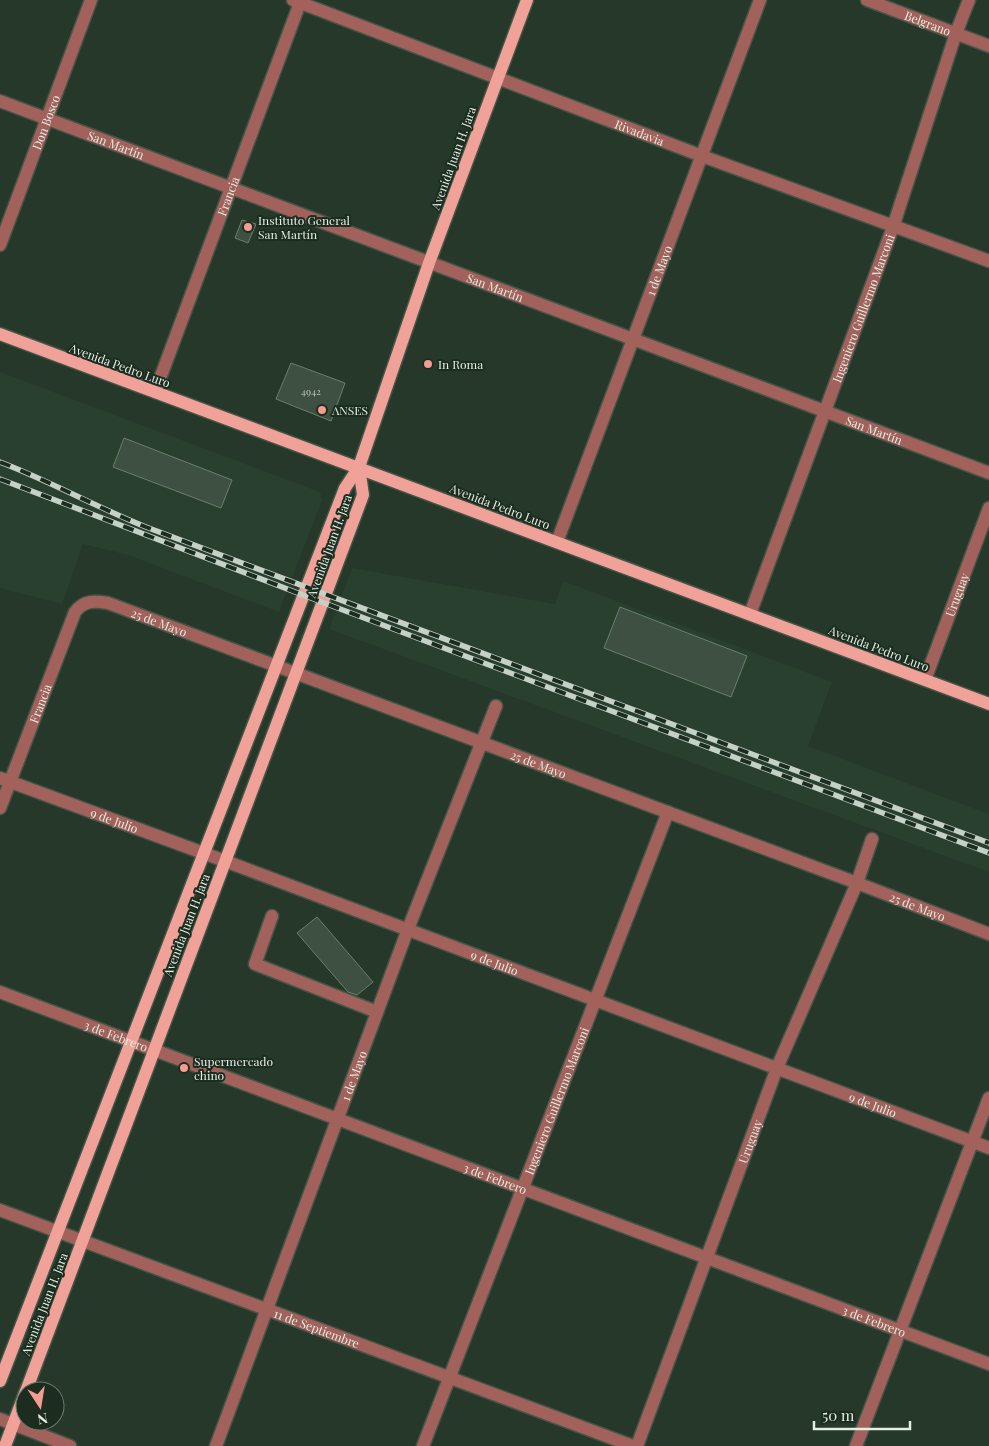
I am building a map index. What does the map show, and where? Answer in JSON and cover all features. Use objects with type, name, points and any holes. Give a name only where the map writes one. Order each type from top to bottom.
[{"type":"main road","name":"Avenida Juan H. Jara","points":[[0,1381],[345,488],[359,467],[429,263],[527,0]]},
{"type":"main road","name":"Avenida Pedro Luro","points":[[0,334],[989,704]]},
{"type":"main road","name":"Avenida Juan H. Jara","points":[[29,1381],[363,495],[359,467]]},
{"type":"main road","name":"Avenida Juan H. Jara","points":[[5,1446],[15,1419]]},
{"type":"street","name":"Don Bosco","points":[[0,245],[91,0]]},
{"type":"street","name":"1 de Mayo","points":[[557,542],[760,0]]},
{"type":"street","name":"Belgrano","points":[[867,0],[989,46]]},
{"type":"street","name":"Ingeniero Guillermo Marconi","points":[[750,614],[893,226],[956,33],[969,0]]},
{"type":"street","name":"Rivadavia","points":[[298,1],[702,156],[989,261]]},
{"type":"street","name":"Francia","points":[[155,392],[298,1]]},
{"type":"street","name":"San Martín","points":[[0,101],[989,474]]},
{"type":"street","name":"Uruguay","points":[[925,680],[989,508]]},
{"type":"street","name":"Francia","points":[[0,808],[5,780],[75,612],[87,602]]},
{"type":"street","name":"25 de Mayo","points":[[87,602],[108,603],[989,934]]},
{"type":"street","name":"1 de Mayo","points":[[216,1446],[408,929],[496,706]]},
{"type":"street","name":"9 de Julio","points":[[5,780],[225,860],[989,1148]]},
{"type":"street","name":"Ingeniero Guillermo Marconi","points":[[423,1446],[668,812]]},
{"type":"street","name":"Uruguay","points":[[637,1446],[778,1068],[857,883],[872,839]]},
{"type":"street","points":[[272,916],[255,964],[377,1012]]},
{"type":"street","name":"3 de Febrero","points":[[0,992],[989,1364]]},
{"type":"street","points":[[856,1446],[989,1098]]},
{"type":"street","name":"11 de Septiembre","points":[[0,1210],[633,1446]]},
{"type":"street","points":[[0,1419],[70,1446]]},
{"type":"shaded area","points":[[0,372],[320,492],[322,500],[279,612],[128,555],[83,544],[62,604],[0,588]]},
{"type":"shaded area","points":[[352,568],[555,604],[563,581],[832,682],[808,746],[989,814],[989,872],[329,629]]},
{"type":"building","name":"Instituto General San Martín","points":[[242,220],[256,224],[248,243],[235,238]]},
{"type":"building","name":"ANSES","points":[[291,363],[345,383],[331,421],[276,399]]},
{"type":"building","points":[[124,438],[232,480],[221,508],[113,467]]},
{"type":"building","points":[[620,607],[747,656],[731,697],[604,648]]},
{"type":"building","points":[[317,917],[373,982],[357,995],[348,992],[297,933]]},
{"type":"railway","points":[[0,462],[146,527],[989,843]]},
{"type":"railway","points":[[0,479],[989,853]]},
{"type":"place","name":"Instituto General San Martín","points":[[248,227]]},
{"type":"place","name":"In Roma","points":[[428,364]]},
{"type":"place","name":"ANSES","points":[[322,410]]},
{"type":"place","name":"Supermercado chino","points":[[184,1068]]}]
